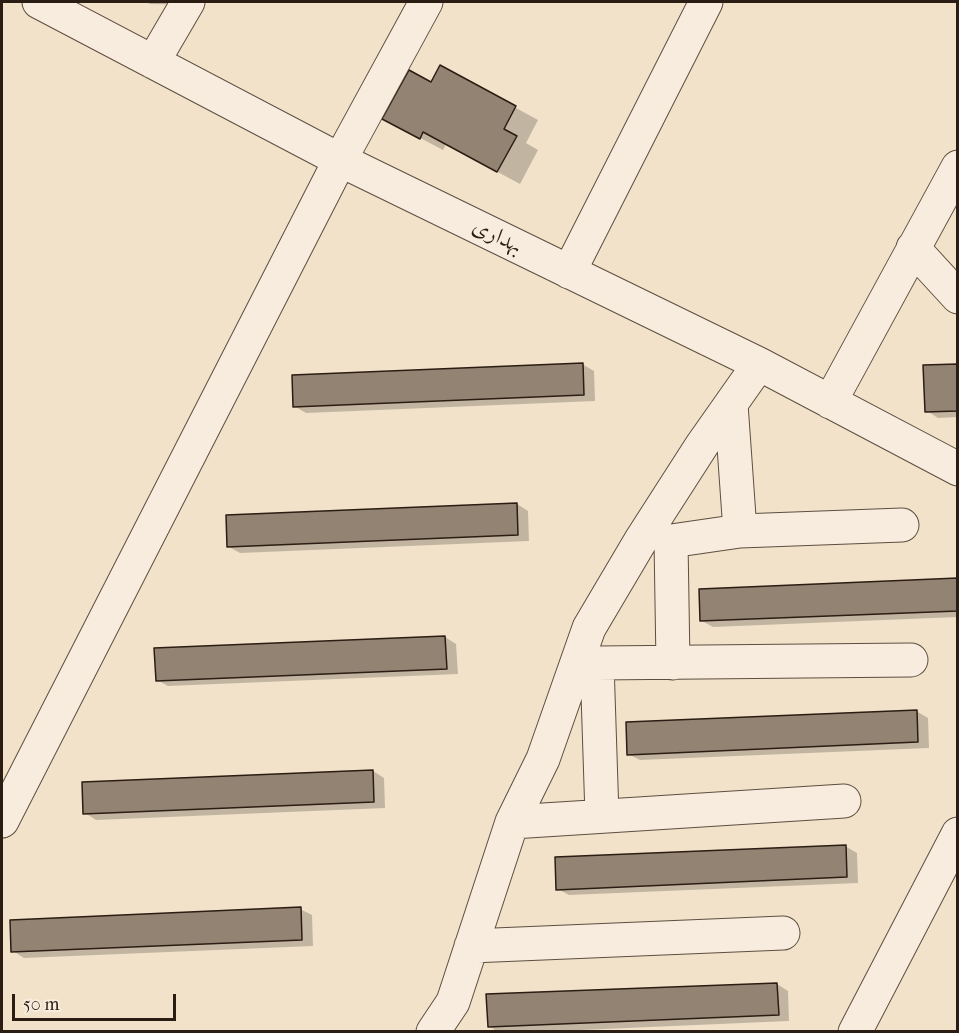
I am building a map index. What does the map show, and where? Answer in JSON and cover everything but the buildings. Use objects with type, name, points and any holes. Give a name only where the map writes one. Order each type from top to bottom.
[{"type":"street","name":"بهداری","points":[[39,2],[340,160],[759,364],[957,469]]},
{"type":"street","points":[[153,62],[188,2]]},
{"type":"street","points":[[2,820],[340,160],[426,2]]},
{"type":"street","points":[[569,272],[706,2]]},
{"type":"street","points":[[830,402],[957,167]]},
{"type":"street","points":[[914,248],[957,297]]},
{"type":"street","points":[[433,1032],[453,1002],[512,822],[543,759],[589,628],[641,540],[702,445],[759,364]]},
{"type":"street","points":[[731,404],[740,531]]},
{"type":"street","points":[[916,447],[957,446]]},
{"type":"street","points":[[673,663],[671,541],[740,531],[902,525]]},
{"type":"street","points":[[602,816],[597,663],[911,660]]},
{"type":"street","points":[[512,822],[844,801]]},
{"type":"street","points":[[855,1032],[956,840]]},
{"type":"street","points":[[471,946],[783,933]]}]
